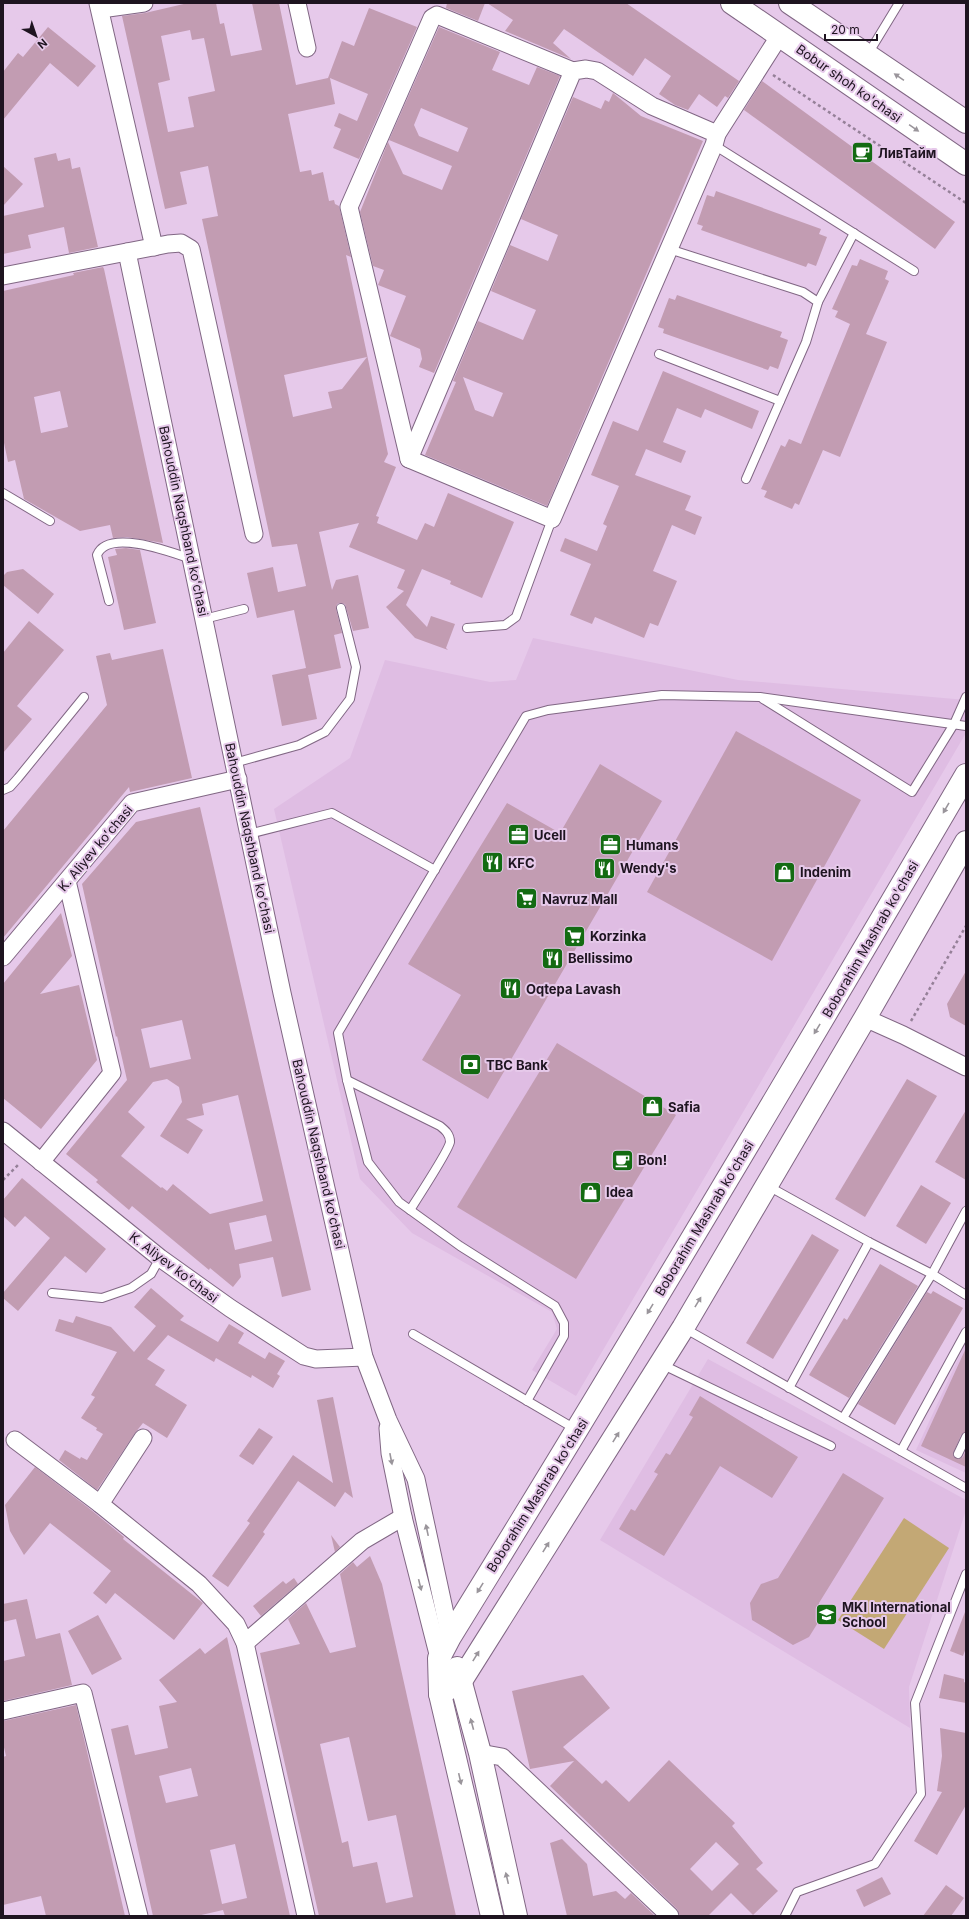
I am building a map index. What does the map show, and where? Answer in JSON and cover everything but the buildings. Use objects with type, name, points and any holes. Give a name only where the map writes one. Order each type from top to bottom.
[{"type":"main road","name":"Bobur shoh ko'chasi","points":[[732,3],[966,164]]},
{"type":"main road","points":[[799,6],[867,55],[966,122]]},
{"type":"main road","name":"Boborahim Mashrab ko'chasi","points":[[439,1658],[450,1637],[577,1430],[966,775]]},
{"type":"main road","points":[[440,1694],[460,1681],[683,1328],[865,1018],[966,842]]},
{"type":"main road","points":[[906,878],[936,895]]},
{"type":"main road","points":[[450,1637],[460,1681],[480,1753],[516,1916]]},
{"type":"main road","points":[[439,1658],[440,1694],[492,1916]]},
{"type":"street","points":[[144,3],[99,6],[154,247]]},
{"type":"street","points":[[297,3],[307,48]]},
{"type":"street","points":[[409,459],[349,206],[432,18],[437,15],[573,71],[586,69],[597,71],[652,106],[716,140]]},
{"type":"street","points":[[409,459],[552,519],[716,140],[780,35]]},
{"type":"street","points":[[409,459],[573,71]]},
{"type":"street","points":[[3,276],[180,243],[191,249],[254,534]]},
{"type":"street","name":"Bahouddin Naqshband koʻchasi","points":[[127,252],[282,993],[364,1357],[388,1420]]},
{"type":"street","name":"K. Aliyev koʻchasi","points":[[3,957],[132,803],[238,780]]},
{"type":"street","points":[[36,1157],[112,1073],[67,881]]},
{"type":"street","points":[[865,1018],[903,1035],[966,1067]]},
{"type":"street","name":"K. Aliyev koʻchasi","points":[[3,1131],[160,1258],[230,1308],[304,1356],[316,1360],[364,1357]]},
{"type":"street","points":[[388,1420],[390,1453],[403,1517],[439,1658]]},
{"type":"street","points":[[388,1420],[416,1479],[450,1637]]},
{"type":"street","points":[[100,1504],[143,1438]]},
{"type":"street","points":[[15,1440],[100,1504],[199,1584],[236,1624],[245,1643],[306,1916]]},
{"type":"street","points":[[245,1643],[362,1540],[403,1517]]},
{"type":"street","points":[[3,1712],[83,1693],[139,1916]]},
{"type":"street","points":[[480,1753],[502,1756],[670,1916]]},
{"type":"lane","points":[[867,55],[899,3]]},
{"type":"lane","points":[[716,140],[854,233],[914,271]]},
{"type":"lane","points":[[746,479],[806,342],[818,302],[854,233]]},
{"type":"lane","points":[[669,249],[803,292],[818,302]]},
{"type":"lane","points":[[659,354],[780,401]]},
{"type":"lane","points":[[3,493],[50,520]]},
{"type":"lane","points":[[467,628],[505,625],[516,617],[552,519]]},
{"type":"lane","points":[[109,601],[97,555],[100,549],[106,545],[129,543],[160,548],[192,559]]},
{"type":"lane","points":[[234,763],[299,746],[325,732],[350,699],[356,667],[341,608]]},
{"type":"lane","points":[[204,619],[244,609]]},
{"type":"lane","points":[[527,1401],[564,1336],[564,1322],[555,1306],[460,1246],[399,1202],[368,1162],[347,1080],[338,1033],[526,716],[548,710],[662,695],[760,697],[966,726]]},
{"type":"lane","points":[[3,790],[10,787],[18,778],[84,697]]},
{"type":"lane","points":[[760,697],[912,792],[954,724],[966,698]]},
{"type":"lane","points":[[249,834],[332,813],[435,870]]},
{"type":"lane","points":[[347,1080],[440,1126],[448,1134],[450,1142],[410,1210]]},
{"type":"lane","points":[[767,1186],[869,1242],[932,1274],[966,1295]]},
{"type":"lane","points":[[843,1418],[932,1274],[966,1211]]},
{"type":"lane","points":[[790,1388],[869,1242]]},
{"type":"lane","points":[[52,1293],[102,1298],[130,1288],[151,1274],[160,1258]]},
{"type":"lane","points":[[683,1328],[966,1488]]},
{"type":"lane","points":[[901,1451],[966,1332]]},
{"type":"lane","points":[[413,1334],[577,1430]]},
{"type":"lane","points":[[660,1364],[831,1446]]},
{"type":"lane","points":[[958,1454],[966,1437]]},
{"type":"lane","points":[[785,1916],[797,1892],[875,1864],[921,1794],[915,1703],[966,1574]]},
{"type":"path","points":[[760,66],[966,203]]},
{"type":"path","points":[[903,1035],[966,926]]},
{"type":"path","points":[[3,1180],[36,1157]]},
{"type":"shaded area","name":"Navruz Mall","points":[[533,638],[738,680],[966,700],[966,733],[576,1396],[532,1370],[557,1329],[552,1312],[412,1233],[360,1179],[274,809],[350,758],[385,660],[490,682],[516,680]]},
{"type":"shaded area","points":[[966,1342],[966,1473],[916,1450]]},
{"type":"shaded area","name":"MKI International School","points":[[708,1359],[966,1500],[966,1510],[909,1687],[910,1728],[600,1540]]},
{"type":"shaded area","points":[[904,1518],[949,1548],[884,1649],[838,1620]]},
{"type":"place","name":"ЛивТайм","points":[[863,153]]},
{"type":"place","name":"Ucell","points":[[519,835]]},
{"type":"place","name":"Humans","points":[[610,845]]},
{"type":"place","name":"KFC","points":[[492,863]]},
{"type":"place","name":"Wendy's","points":[[604,868]]},
{"type":"place","name":"Indenim","points":[[784,872]]},
{"type":"place","name":"Navruz Mall","points":[[527,899]]},
{"type":"place","name":"Korzinka","points":[[575,936]]},
{"type":"place","name":"Bellissimo","points":[[552,958]]},
{"type":"place","name":"Oqtepa Lavash","points":[[510,989]]},
{"type":"place","name":"TBC Bank","points":[[470,1065]]},
{"type":"place","name":"Safia","points":[[652,1107]]},
{"type":"place","name":"Bon!","points":[[623,1160]]},
{"type":"place","name":"Idea","points":[[591,1192]]},
{"type":"place","name":"MKI International School","points":[[827,1614]]}]
